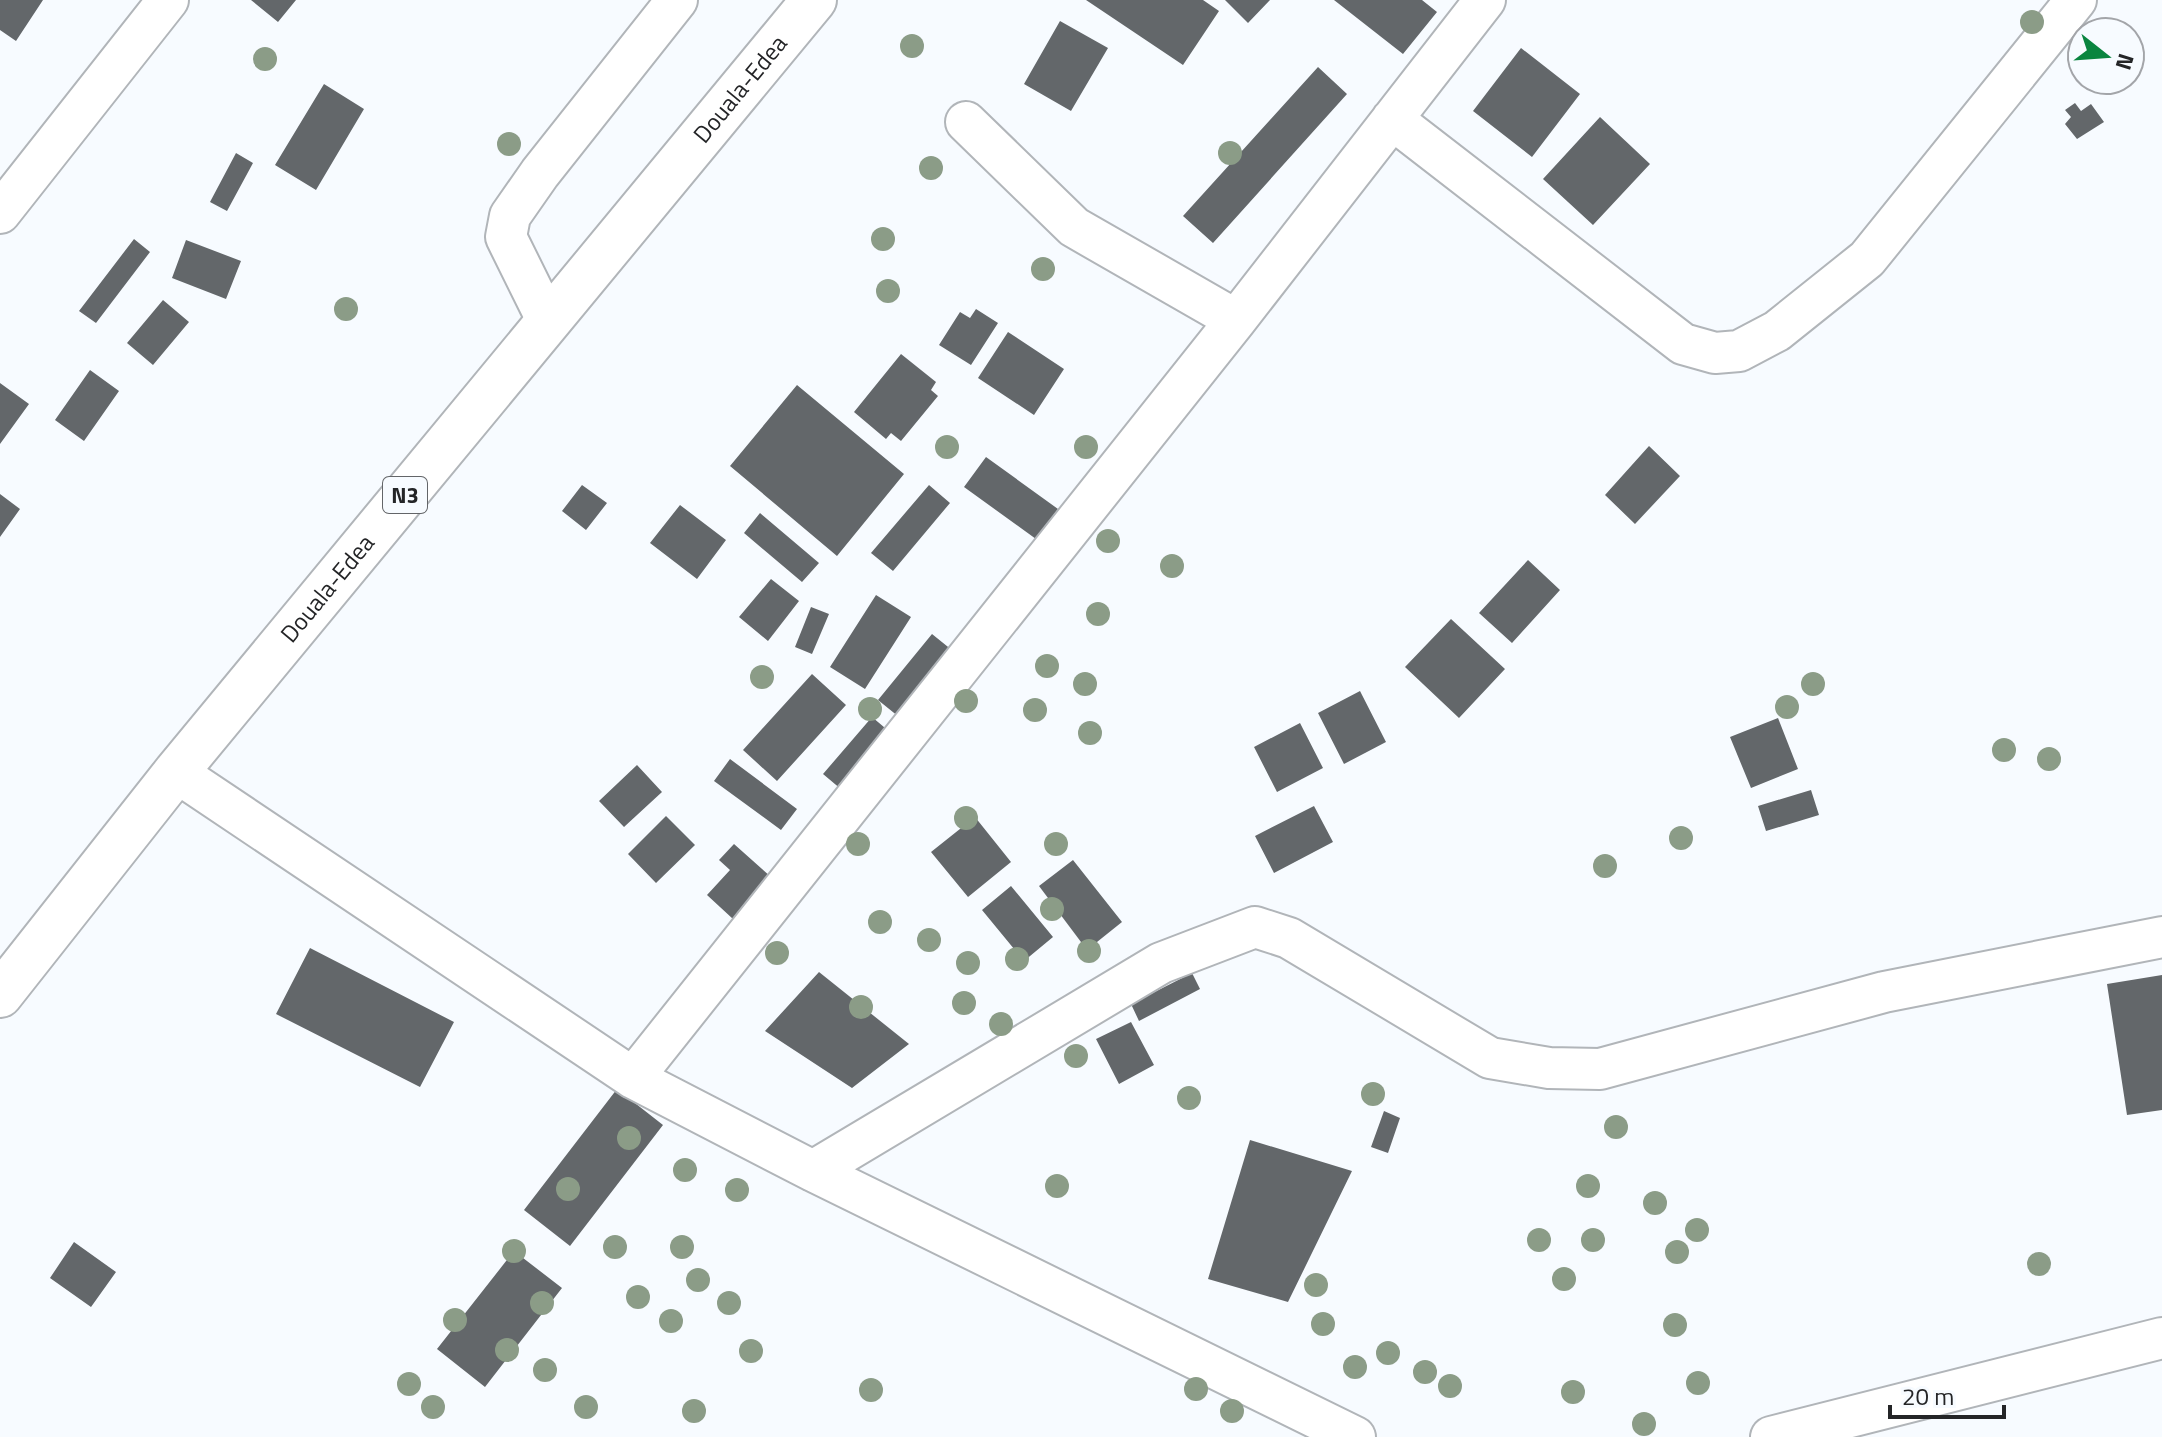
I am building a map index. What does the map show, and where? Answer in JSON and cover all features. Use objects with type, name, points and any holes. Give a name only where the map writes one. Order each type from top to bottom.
[{"type":"highway","name":"Douala-Edea","points":[[0,995],[176,772],[814,0]]},
{"type":"street","points":[[0,213],[168,0]]},
{"type":"street","points":[[548,322],[506,237],[510,216],[540,173],[677,0]]},
{"type":"street","points":[[633,1078],[1236,320],[1485,0]]},
{"type":"street","points":[[1392,119],[1683,344],[1715,353],[1739,351],[1777,331],[1867,259],[2076,0]]},
{"type":"street","points":[[966,122],[1074,227],[1236,320]]},
{"type":"street","points":[[176,772],[633,1078],[813,1171],[1355,1437]]},
{"type":"street","points":[[813,1171],[1161,963],[1255,927],[1289,938],[1490,1058],[1561,1069],[1600,1069],[1884,992],[2162,937]]},
{"type":"street","points":[[1771,1437],[2162,1338]]},
{"type":"building","points":[[0,0],[43,0],[16,41],[0,30]]},
{"type":"building","points":[[251,0],[296,0],[278,22]]},
{"type":"building","points":[[1086,0],[1203,0],[1219,11],[1183,65]]},
{"type":"building","points":[[1225,0],[1270,0],[1248,23]]},
{"type":"building","points":[[1334,0],[1422,0],[1437,12],[1403,54]]},
{"type":"building","points":[[1060,21],[1108,48],[1071,111],[1024,84]]},
{"type":"building","points":[[1521,48],[1580,94],[1532,157],[1473,111]]},
{"type":"building","points":[[1318,67],[1347,94],[1213,243],[1183,216]]},
{"type":"building","points":[[324,84],[364,109],[316,190],[275,165]]},
{"type":"building","points":[[2075,103],[2081,111],[2091,104],[2104,122],[2077,139],[2065,124],[2071,117],[2065,110]]},
{"type":"building","points":[[1600,117],[1650,164],[1593,225],[1543,179]]},
{"type":"building","points":[[236,153],[253,163],[227,211],[210,202]]},
{"type":"building","points":[[134,239],[150,252],[96,323],[79,311]]},
{"type":"building","points":[[186,240],[241,261],[226,299],[172,278]]},
{"type":"building","points":[[163,300],[189,322],[153,365],[127,343]]},
{"type":"building","points":[[976,309],[998,323],[971,365],[939,345],[960,312],[970,318]]},
{"type":"building","points":[[1008,332],[1064,369],[1034,415],[978,378]]},
{"type":"building","points":[[901,354],[936,382],[931,390],[938,396],[901,441],[891,433],[886,439],[854,412]]},
{"type":"building","points":[[90,370],[119,391],[84,441],[55,420]]},
{"type":"building","points":[[0,383],[29,404],[0,444]]},
{"type":"building","points":[[797,385],[904,474],[837,556],[730,466]]},
{"type":"building","points":[[1649,446],[1680,476],[1635,524],[1605,495]]},
{"type":"building","points":[[986,457],[1058,509],[1036,539],[964,487]]},
{"type":"building","points":[[582,485],[607,503],[586,530],[562,511]]},
{"type":"building","points":[[929,485],[950,503],[893,571],[871,553]]},
{"type":"building","points":[[0,494],[20,509],[0,537]]},
{"type":"building","points":[[680,505],[726,540],[697,579],[650,543]]},
{"type":"building","points":[[760,513],[819,563],[802,582],[744,533]]},
{"type":"building","points":[[1528,560],[1560,590],[1512,643],[1479,613]]},
{"type":"building","points":[[771,579],[799,601],[768,641],[739,617]]},
{"type":"building","points":[[876,595],[911,617],[865,689],[830,667]]},
{"type":"building","points":[[811,607],[829,614],[812,654],[795,647]]},
{"type":"building","points":[[1451,619],[1505,669],[1459,718],[1405,667]]},
{"type":"building","points":[[932,634],[958,655],[904,721],[878,700]]},
{"type":"building","points":[[812,674],[846,705],[777,781],[743,750]]},
{"type":"building","points":[[1360,691],[1386,742],[1344,764],[1318,713]]},
{"type":"building","points":[[872,717],[897,738],[848,795],[823,774]]},
{"type":"building","points":[[1778,718],[1798,769],[1751,788],[1730,737]]},
{"type":"building","points":[[1300,723],[1323,768],[1277,792],[1254,747]]},
{"type":"building","points":[[730,759],[797,809],[781,830],[714,781]]},
{"type":"building","points":[[637,765],[662,792],[624,827],[599,801]]},
{"type":"building","points":[[1811,790],[1819,815],[1766,831],[1758,806]]},
{"type":"building","points":[[1314,806],[1333,842],[1274,873],[1255,836]]},
{"type":"building","points":[[666,816],[695,845],[656,883],[628,854]]},
{"type":"building","points":[[975,817],[1011,862],[968,897],[931,852]]},
{"type":"building","points":[[734,844],[771,877],[733,919],[707,895],[730,870],[719,860]]},
{"type":"building","points":[[1073,860],[1122,922],[1087,950],[1039,886]]},
{"type":"building","points":[[1011,886],[1053,937],[1024,961],[982,910]]},
{"type":"building","points":[[310,948],[454,1022],[420,1087],[276,1014]]},
{"type":"building","points":[[819,972],[909,1044],[852,1088],[765,1031]]},
{"type":"building","points":[[1192,973],[1200,989],[1139,1021],[1131,1004]]},
{"type":"building","points":[[2162,975],[2162,1110],[2127,1115],[2107,984]]},
{"type":"building","points":[[1131,1022],[1154,1065],[1119,1084],[1096,1039]]},
{"type":"building","points":[[617,1089],[663,1125],[570,1246],[524,1210]]},
{"type":"building","points":[[1384,1111],[1400,1118],[1388,1153],[1371,1147]]},
{"type":"building","points":[[1250,1140],[1352,1171],[1288,1302],[1208,1279]]},
{"type":"building","points":[[74,1242],[116,1272],[91,1307],[50,1278]]},
{"type":"building","points":[[514,1251],[562,1288],[485,1387],[437,1349]]}]
